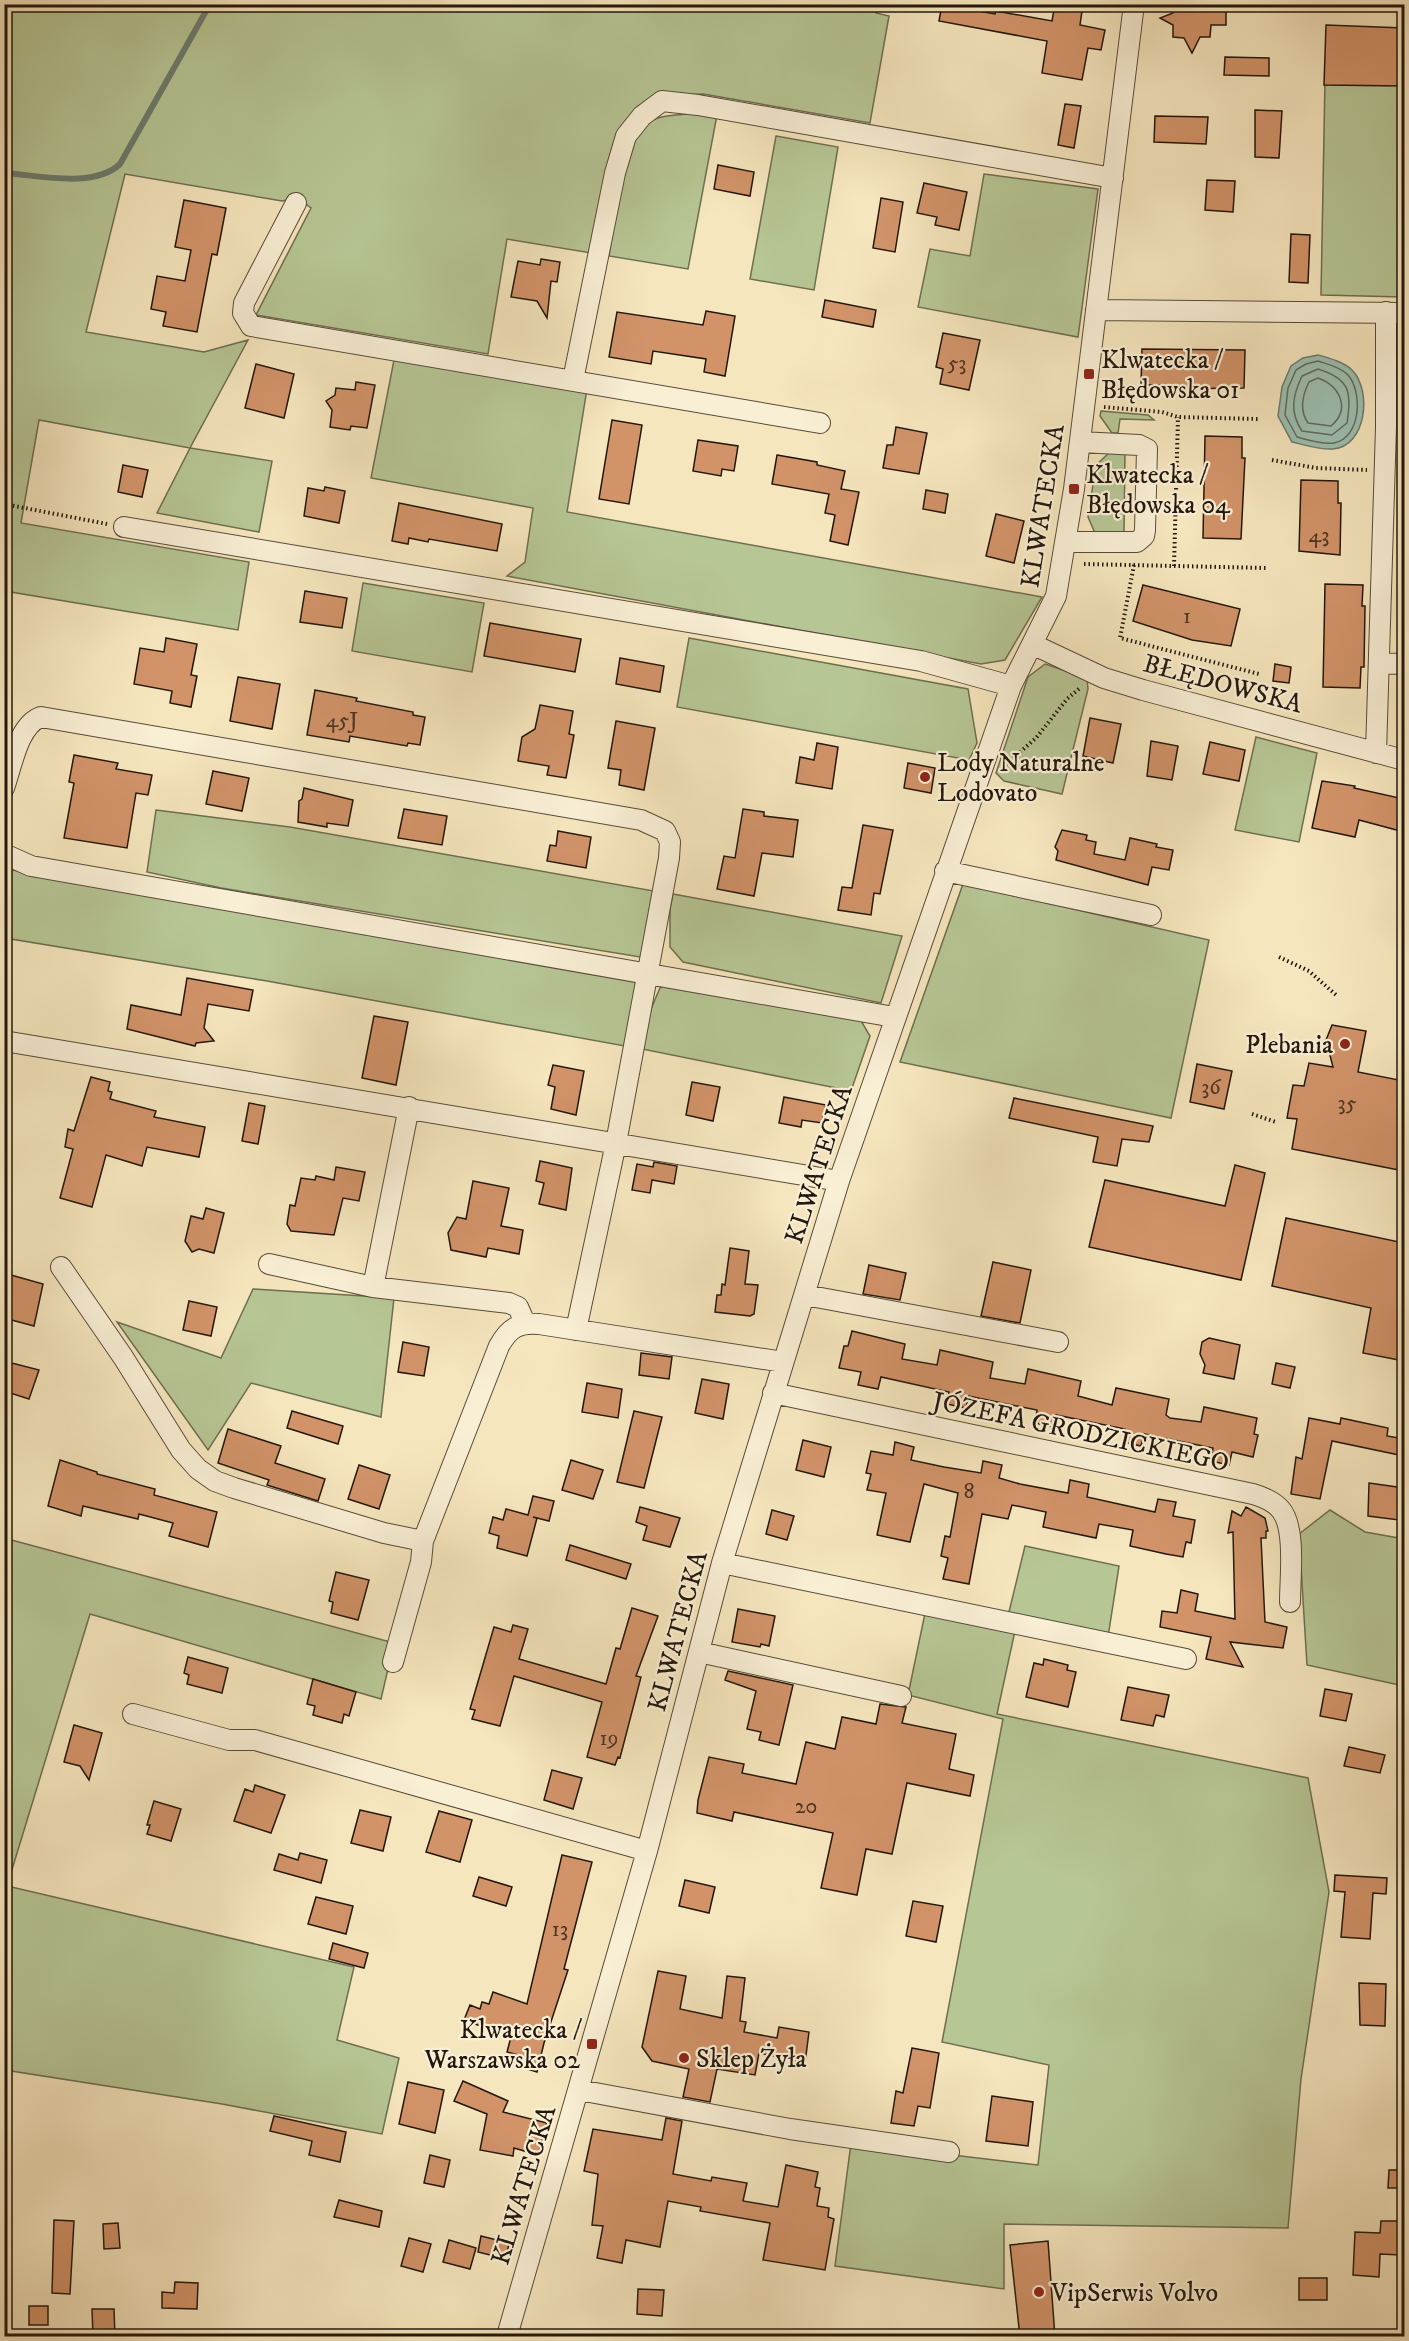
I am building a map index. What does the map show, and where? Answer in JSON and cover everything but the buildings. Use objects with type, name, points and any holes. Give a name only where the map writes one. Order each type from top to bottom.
[{"type":"street","name":"KLWATECKA","points":[[507,2337],[647,1851],[722,1563],[773,1393],[894,1017],[975,784],[1011,686],[1056,596],[1080,442],[1134,4]]},
{"type":"street","points":[[573,380],[615,173],[626,136],[642,116],[662,101],[699,105],[1113,178]]},
{"type":"street","points":[[296,203],[244,303],[243,313],[251,327],[820,423]]},
{"type":"street","points":[[1096,310],[1395,312],[1384,470],[1376,753]]},
{"type":"street","points":[[1066,542],[1137,542],[1144,536],[1145,530],[1145,447],[1080,442]]},
{"type":"street","points":[[124,527],[921,661],[1011,686]]},
{"type":"street","name":"BŁĘDOWSKA","points":[[1032,644],[1104,678],[1404,760]]},
{"type":"street","points":[[1379,663],[1404,664]]},
{"type":"street","points":[[4,788],[25,732],[32,720],[41,717],[654,824],[665,831],[669,858],[649,973],[576,1330]]},
{"type":"street","points":[[4,854],[31,866],[894,1017]]},
{"type":"street","points":[[945,871],[1151,915]]},
{"type":"street","points":[[4,1041],[840,1181]]},
{"type":"street","points":[[373,1287],[409,1107]]},
{"type":"street","points":[[269,1264],[373,1287],[509,1303],[518,1307],[525,1323]]},
{"type":"street","points":[[61,1267],[123,1357],[181,1450],[198,1469],[215,1481],[234,1488],[384,1533],[423,1541]]},
{"type":"street","points":[[805,1295],[1058,1342]]},
{"type":"street","points":[[393,1662],[420,1562],[423,1541],[499,1346],[506,1334],[525,1323],[783,1362]]},
{"type":"street","name":"JÓZEFA GRODZICKIEGO","points":[[773,1393],[1268,1499],[1280,1507],[1289,1529],[1290,1602]]},
{"type":"street","points":[[722,1563],[1186,1659]]},
{"type":"street","points":[[699,1652],[901,1696]]},
{"type":"street","points":[[133,1714],[229,1740],[255,1740],[647,1851]]},
{"type":"street","points":[[579,2090],[790,2129],[949,2152]]},
{"type":"path","points":[[1100,406],[1162,412],[1178,417],[1258,418]]},
{"type":"path","points":[[1174,566],[1178,417]]},
{"type":"path","points":[[1272,460],[1316,468],[1384,470]]},
{"type":"path","points":[[4,504],[124,527]]},
{"type":"path","points":[[1062,564],[1266,568]]},
{"type":"path","points":[[1134,565],[1120,638],[1259,674]]},
{"type":"path","points":[[975,784],[1020,755],[1074,692],[1104,678]]},
{"type":"path","points":[[1279,957],[1309,971],[1335,996]]},
{"type":"path","points":[[1252,1114],[1276,1122]]},
{"type":"green space","points":[[878,4],[876,13],[889,16],[870,123],[703,94],[658,96],[638,106],[621,126],[591,253],[507,239],[488,354],[256,315],[311,208],[298,198],[282,201],[125,174],[86,332],[204,352],[248,340],[190,448],[39,420],[21,523],[249,562],[238,630],[5,591],[4,5]]},
{"type":"green space","points":[[1325,80],[1404,83],[1404,297],[1321,295]]},
{"type":"green space","points":[[717,115],[688,269],[609,256],[619,185],[629,149],[646,124],[665,116]]},
{"type":"green space","points":[[776,136],[838,147],[814,290],[750,279]]},
{"type":"green space","points":[[984,174],[1098,189],[1078,337],[918,307],[930,249],[970,256]]},
{"type":"green space","points":[[394,360],[587,389],[567,512],[1042,597],[1005,660],[981,664],[507,576],[525,562],[533,508],[371,478]]},
{"type":"green space","points":[[1101,411],[1148,415],[1154,420],[1120,419],[1118,433],[1112,433],[1100,416]]},
{"type":"green space","points":[[190,448],[272,461],[259,532],[157,513]]},
{"type":"green space","points":[[1110,452],[1125,453],[1124,535],[1095,533],[1088,517],[1096,465]]},
{"type":"green space","points":[[363,583],[484,603],[472,672],[352,651]]},
{"type":"green space","points":[[689,638],[968,689],[977,743],[969,760],[677,707]]},
{"type":"green space","points":[[1045,664],[1087,678],[1088,689],[1062,794],[1004,781],[996,773],[1028,677]]},
{"type":"green space","points":[[1256,737],[1317,753],[1299,842],[1235,830]]},
{"type":"green space","points":[[156,810],[290,827],[654,891],[646,958],[221,888],[147,872]]},
{"type":"green space","points":[[4,865],[12,870],[163,890],[647,976],[630,1047],[267,981],[5,938]]},
{"type":"green space","points":[[963,884],[1209,940],[1171,1118],[900,1062]]},
{"type":"green space","points":[[673,894],[902,936],[881,1003],[683,962],[670,947],[670,909]]},
{"type":"green space","points":[[673,979],[860,1019],[870,1036],[851,1091],[642,1049],[651,1009],[660,988]]},
{"type":"green space","points":[[253,1289],[394,1298],[381,1417],[251,1383],[208,1450],[117,1322],[221,1358]]},
{"type":"green space","points":[[1330,1510],[1365,1532],[1404,1539],[1404,1686],[1307,1665],[1299,1534]]},
{"type":"green space","points":[[4,1538],[394,1643],[381,1699],[90,1614],[7,1886],[354,1967],[337,2040],[399,2058],[382,2134],[222,2104],[5,2070]]},
{"type":"green space","points":[[1025,1546],[1119,1566],[1108,1637],[1018,1617],[997,1714],[1308,1778],[1329,1892],[1301,2079],[1288,2228],[1004,2224],[1004,2289],[835,2266],[851,2143],[1038,2165],[1049,2065],[942,2042],[1003,1719],[908,1695],[928,1599],[1008,1616]]},
{"type":"water","points":[[1318,355],[1349,367],[1358,379],[1362,390],[1363,416],[1359,428],[1344,446],[1333,449],[1292,442],[1278,416],[1282,387],[1291,366],[1303,358]]},
{"type":"waterway","points":[[4,173],[49,178],[81,178],[109,172],[120,164],[210,4]]},
{"type":"place","name":"Klwatecka / Błędowska 01","points":[[1089,374]]},
{"type":"place","name":"Klwatecka / Błędowska 04","points":[[1074,489]]},
{"type":"place","name":"Lody Naturalne Lodovato","points":[[925,777]]},
{"type":"place","name":"Plebania","points":[[1345,1044]]},
{"type":"place","name":"Klwatecka / Warszawska 02","points":[[592,2044]]},
{"type":"place","name":"Sklep Żyła","points":[[684,2058]]},
{"type":"place","name":"VipSerwis Volvo","points":[[1039,2292]]}]
